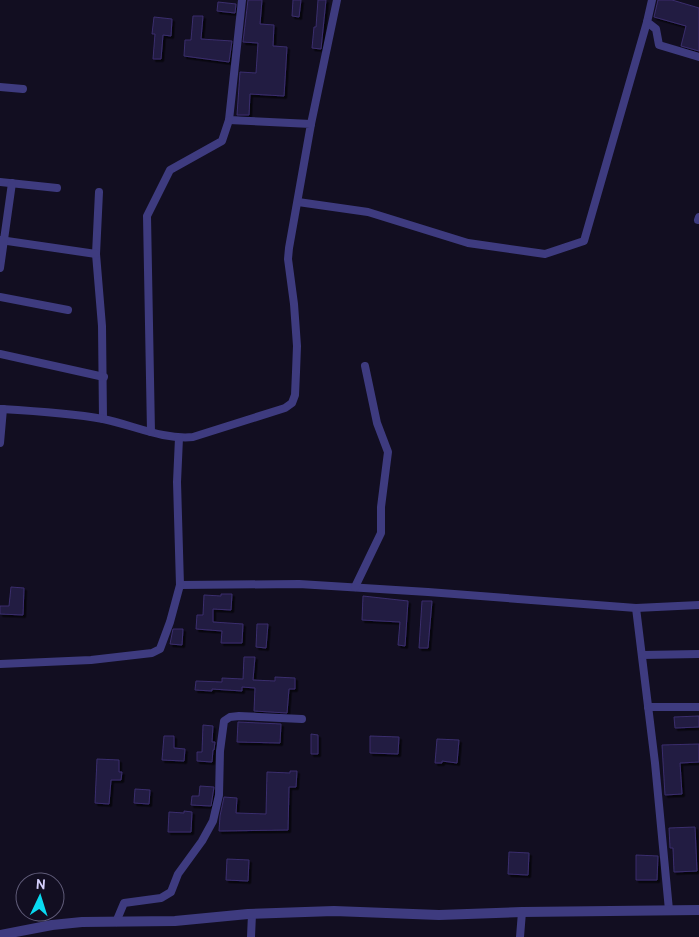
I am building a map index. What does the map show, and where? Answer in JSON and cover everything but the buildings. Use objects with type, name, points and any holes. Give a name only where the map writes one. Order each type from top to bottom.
[{"type":"street","points":[[151,432],[147,216],[170,170],[222,141],[229,120],[242,0]]},
{"type":"street","points":[[0,443],[1,409],[39,411],[103,419],[179,438],[212,431],[285,408],[292,403],[295,395],[297,346],[288,259],[311,124],[338,0]]},
{"type":"street","points":[[298,202],[368,212],[468,243],[545,254],[584,241],[652,0]]},
{"type":"street","points":[[647,22],[656,28],[659,45],[699,57]]},
{"type":"street","points":[[0,87],[23,89]]},
{"type":"street","points":[[229,120],[311,124]]},
{"type":"street","points":[[0,182],[56,188]]},
{"type":"street","points":[[0,268],[2,240],[12,184]]},
{"type":"street","points":[[99,192],[96,254],[102,326],[103,419]]},
{"type":"street","points":[[2,240],[96,254]]},
{"type":"street","points":[[0,297],[68,310]]},
{"type":"street","points":[[0,354],[104,377]]},
{"type":"street","points":[[355,587],[380,533],[388,452],[377,423],[365,366]]},
{"type":"street","points":[[0,664],[92,660],[152,653],[160,649],[180,585],[177,482],[179,438]]},
{"type":"street","points":[[180,585],[269,583],[355,587],[636,608],[699,605]]},
{"type":"street","points":[[636,608],[648,707],[668,910]]},
{"type":"street","points":[[642,655],[699,654]]},
{"type":"street","points":[[648,707],[699,706]]},
{"type":"street","points":[[116,922],[124,903],[161,898],[171,892],[178,874],[202,841],[213,820],[218,795],[220,751],[224,721],[230,717],[302,719]]},
{"type":"street","points":[[0,935],[52,925],[175,921],[252,914],[334,911],[439,915],[699,910]]},
{"type":"street","points":[[520,937],[522,912]]},
{"type":"street","points":[[251,937],[252,914]]}]
